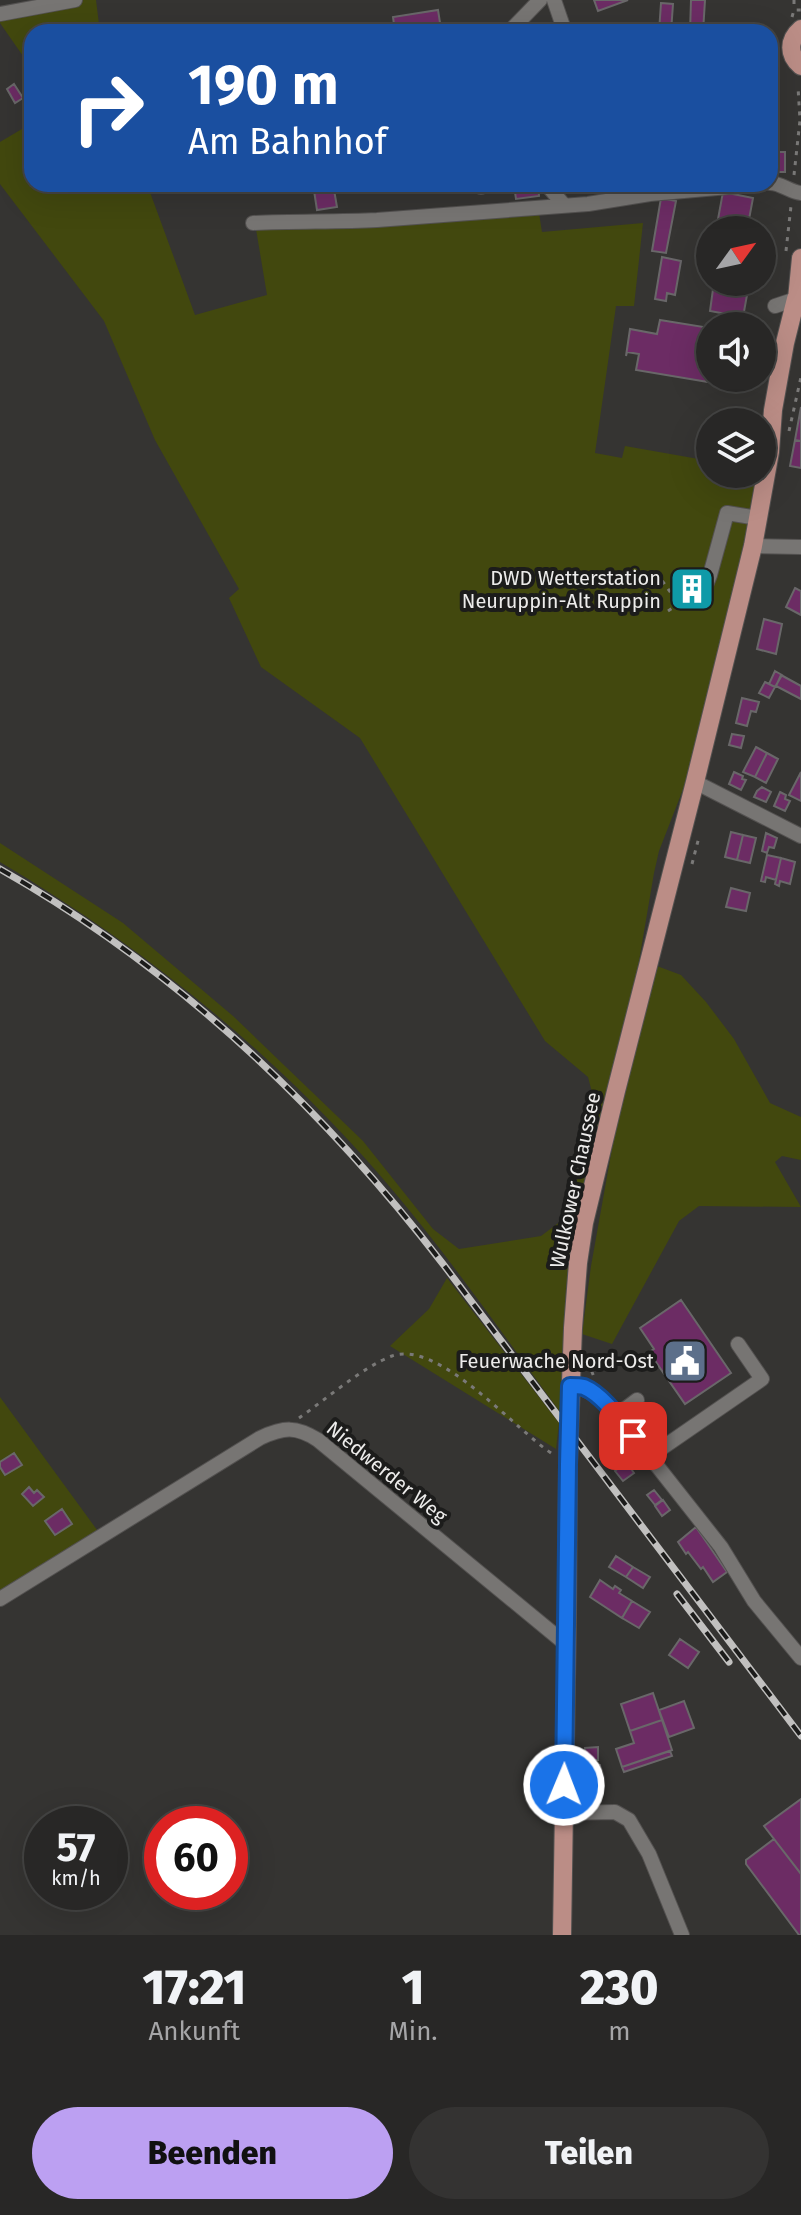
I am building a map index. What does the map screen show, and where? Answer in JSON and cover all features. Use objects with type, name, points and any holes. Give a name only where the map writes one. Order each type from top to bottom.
[{"type":"main road","points":[[799,15],[791,50],[801,66]]},
{"type":"main road","name":"Wulkower Chaussee","points":[[562,1935],[568,1464],[578,1263],[584,1223],[616,1091],[753,546],[770,452],[773,410],[796,299],[793,256]]},
{"type":"street","points":[[0,14],[75,0]]},
{"type":"street","points":[[517,24],[540,0]]},
{"type":"street","points":[[554,0],[562,24]]},
{"type":"street","points":[[778,185],[797,193]]},
{"type":"street","points":[[553,192],[564,205]]},
{"type":"street","points":[[253,223],[377,220],[588,204],[672,192]]},
{"type":"street","points":[[775,306],[796,299]]},
{"type":"street","points":[[702,595],[727,513],[758,518]]},
{"type":"street","points":[[753,546],[801,547]]},
{"type":"street","points":[[695,782],[801,836]]},
{"type":"street","points":[[649,1457],[762,1379],[738,1344]]},
{"type":"street","points":[[570,1386],[584,1387],[617,1415],[721,1547],[754,1601],[801,1658]]},
{"type":"street","points":[[617,1415],[637,1400]]},
{"type":"street","points":[[0,1599],[260,1438],[283,1429]]},
{"type":"street","name":"Niedwerder Weg","points":[[283,1429],[299,1430],[318,1440],[567,1645]]},
{"type":"street","points":[[564,1813],[615,1812],[629,1820],[662,1884],[682,1935]]},
{"type":"path","points":[[794,0],[799,15]]},
{"type":"path","points":[[793,256],[800,120],[798,87]]},
{"type":"path","points":[[655,580],[661,579],[678,603],[668,611]]},
{"type":"path","points":[[690,869],[701,824]]},
{"type":"path","points":[[283,1429],[375,1364],[407,1353],[434,1361],[452,1372],[539,1446],[568,1464]]},
{"type":"path","points":[[586,1356],[595,1378],[592,1393]]},
{"type":"green space","points":[[75,0],[96,0],[99,24],[24,24],[24,58],[0,23],[0,14]]},
{"type":"green space","points":[[24,128],[24,192],[150,192],[195,315],[267,295],[255,223],[538,207],[542,232],[643,223],[634,306],[616,306],[595,453],[622,458],[625,446],[696,459],[696,488],[756,488],[728,627],[687,779],[659,851],[639,961],[571,1252],[566,1288],[560,1412],[415,1218],[323,1113],[238,1033],[193,996],[99,925],[0,862],[0,843],[123,923],[233,1016],[363,1141],[433,1229],[459,1249],[541,1236],[565,1218],[581,1167],[594,1100],[588,1077],[545,1041],[360,738],[261,667],[229,598],[239,589],[155,440],[104,321],[0,184],[0,142]]},
{"type":"green space","points":[[657,966],[681,975],[706,1002],[734,1039],[770,1103],[801,1117],[801,1160],[782,1156],[775,1162],[801,1207],[699,1206],[679,1221],[612,1344],[582,1334],[622,1093]]},
{"type":"green space","points":[[447,1278],[559,1423],[556,1449],[390,1346],[429,1309]]},
{"type":"green space","points":[[0,1397],[100,1534],[0,1597]]},
{"type":"building","points":[[594,0],[628,0],[598,11]]},
{"type":"building","points":[[691,0],[705,0],[704,24],[690,24]]},
{"type":"building","points":[[661,3],[673,4],[672,24],[660,24]]},
{"type":"building","points":[[438,10],[440,24],[394,24],[393,17]]},
{"type":"building","points":[[14,84],[23,98],[15,103],[7,89]]},
{"type":"building","points":[[778,152],[785,152],[785,172],[778,172]]},
{"type":"building","points":[[314,192],[334,192],[337,207],[317,210]]},
{"type":"building","points":[[515,192],[539,192],[539,196],[516,199]]},
{"type":"building","points":[[723,192],[753,198],[750,216],[719,216]]},
{"type":"building","points":[[661,198],[676,201],[666,253],[652,251]]},
{"type":"building","points":[[662,257],[681,261],[675,295],[667,293],[666,301],[655,299]]},
{"type":"building","points":[[712,296],[747,296],[744,312],[710,311]]},
{"type":"building","points":[[660,320],[696,326],[696,380],[636,370],[639,354],[627,352],[626,356],[630,329],[657,334]]},
{"type":"building","points":[[801,407],[801,441],[795,440]]},
{"type":"building","points":[[795,440],[801,441],[801,468],[790,466]]},
{"type":"building","points":[[795,588],[801,591],[801,615],[786,607]]},
{"type":"building","points":[[764,619],[782,624],[776,654],[757,649]]},
{"type":"building","points":[[775,671],[782,675],[775,687],[769,684]]},
{"type":"building","points":[[781,675],[801,686],[801,699],[776,686]]},
{"type":"building","points":[[765,682],[775,687],[769,698],[759,693]]},
{"type":"building","points":[[742,698],[759,702],[756,712],[751,711],[747,726],[736,723]]},
{"type":"building","points":[[732,734],[744,736],[741,748],[729,745]]},
{"type":"building","points":[[756,747],[767,753],[755,777],[743,772]]},
{"type":"building","points":[[767,753],[778,759],[766,783],[755,777]]},
{"type":"building","points":[[734,772],[746,780],[741,790],[729,784]]},
{"type":"building","points":[[801,772],[801,801],[789,795]]},
{"type":"building","points":[[762,787],[771,792],[766,802],[754,797]]},
{"type":"building","points":[[780,792],[790,801],[785,811],[774,806]]},
{"type":"building","points":[[731,832],[743,835],[737,860],[725,857]]},
{"type":"building","points":[[766,833],[777,838],[774,848],[769,847],[767,853],[762,851]]},
{"type":"building","points":[[743,835],[756,838],[750,863],[737,860]]},
{"type":"building","points":[[767,855],[781,858],[776,880],[766,877],[765,882],[761,881]]},
{"type":"building","points":[[781,858],[795,862],[790,884],[780,881],[779,886],[775,884]]},
{"type":"building","points":[[731,888],[750,893],[746,911],[726,907]]},
{"type":"building","points":[[681,1300],[731,1373],[685,1404],[649,1352],[654,1349],[640,1328]]},
{"type":"building","points":[[14,1453],[22,1465],[5,1475],[0,1462]]},
{"type":"building","points":[[626,1462],[634,1473],[623,1481],[615,1471]]},
{"type":"building","points":[[29,1487],[44,1497],[33,1506],[22,1494]]},
{"type":"building","points":[[654,1490],[662,1500],[655,1505],[647,1495]]},
{"type":"building","points":[[663,1500],[670,1510],[662,1516],[655,1506]]},
{"type":"building","points":[[62,1509],[72,1524],[55,1535],[45,1521]]},
{"type":"building","points":[[696,1527],[727,1572],[713,1582],[678,1542]]},
{"type":"building","points":[[616,1556],[633,1567],[626,1577],[609,1567]]},
{"type":"building","points":[[633,1567],[650,1577],[643,1588],[626,1577]]},
{"type":"building","points":[[600,1580],[613,1589],[615,1586],[621,1590],[619,1593],[632,1601],[622,1618],[590,1597]]},
{"type":"building","points":[[632,1601],[650,1612],[639,1628],[622,1618]]},
{"type":"building","points":[[680,1639],[699,1652],[688,1668],[669,1655]]},
{"type":"building","points":[[653,1693],[662,1720],[630,1731],[621,1704]]},
{"type":"building","points":[[684,1701],[694,1728],[669,1737],[659,1710]]},
{"type":"building","points":[[662,1720],[672,1750],[622,1767],[616,1749],[634,1743],[630,1731]]},
{"type":"building","points":[[598,1747],[598,1760],[586,1760],[585,1748]]},
{"type":"building","points":[[670,1751],[672,1756],[624,1772],[622,1767]]},
{"type":"building","points":[[588,1765],[600,1765],[602,1779],[589,1780]]},
{"type":"building","points":[[801,1799],[801,1874],[764,1826]]},
{"type":"building","points":[[774,1839],[801,1874],[801,1935],[746,1864],[746,1860]]},
{"type":"railway","points":[[0,869],[126,950],[185,996],[241,1044],[347,1150],[443,1264],[801,1736]]},
{"type":"railway","points":[[677,1594],[729,1662]]},
{"type":"place","name":"DWD Wetterstation Neuruppin-Alt Ruppin","points":[[692,589]]},
{"type":"place","name":"Feuerwache Nord-Ost","points":[[685,1361]]},
{"type":"route","points":[[564,1785],[570,1386],[584,1387],[599,1398],[633,1436]]}]
